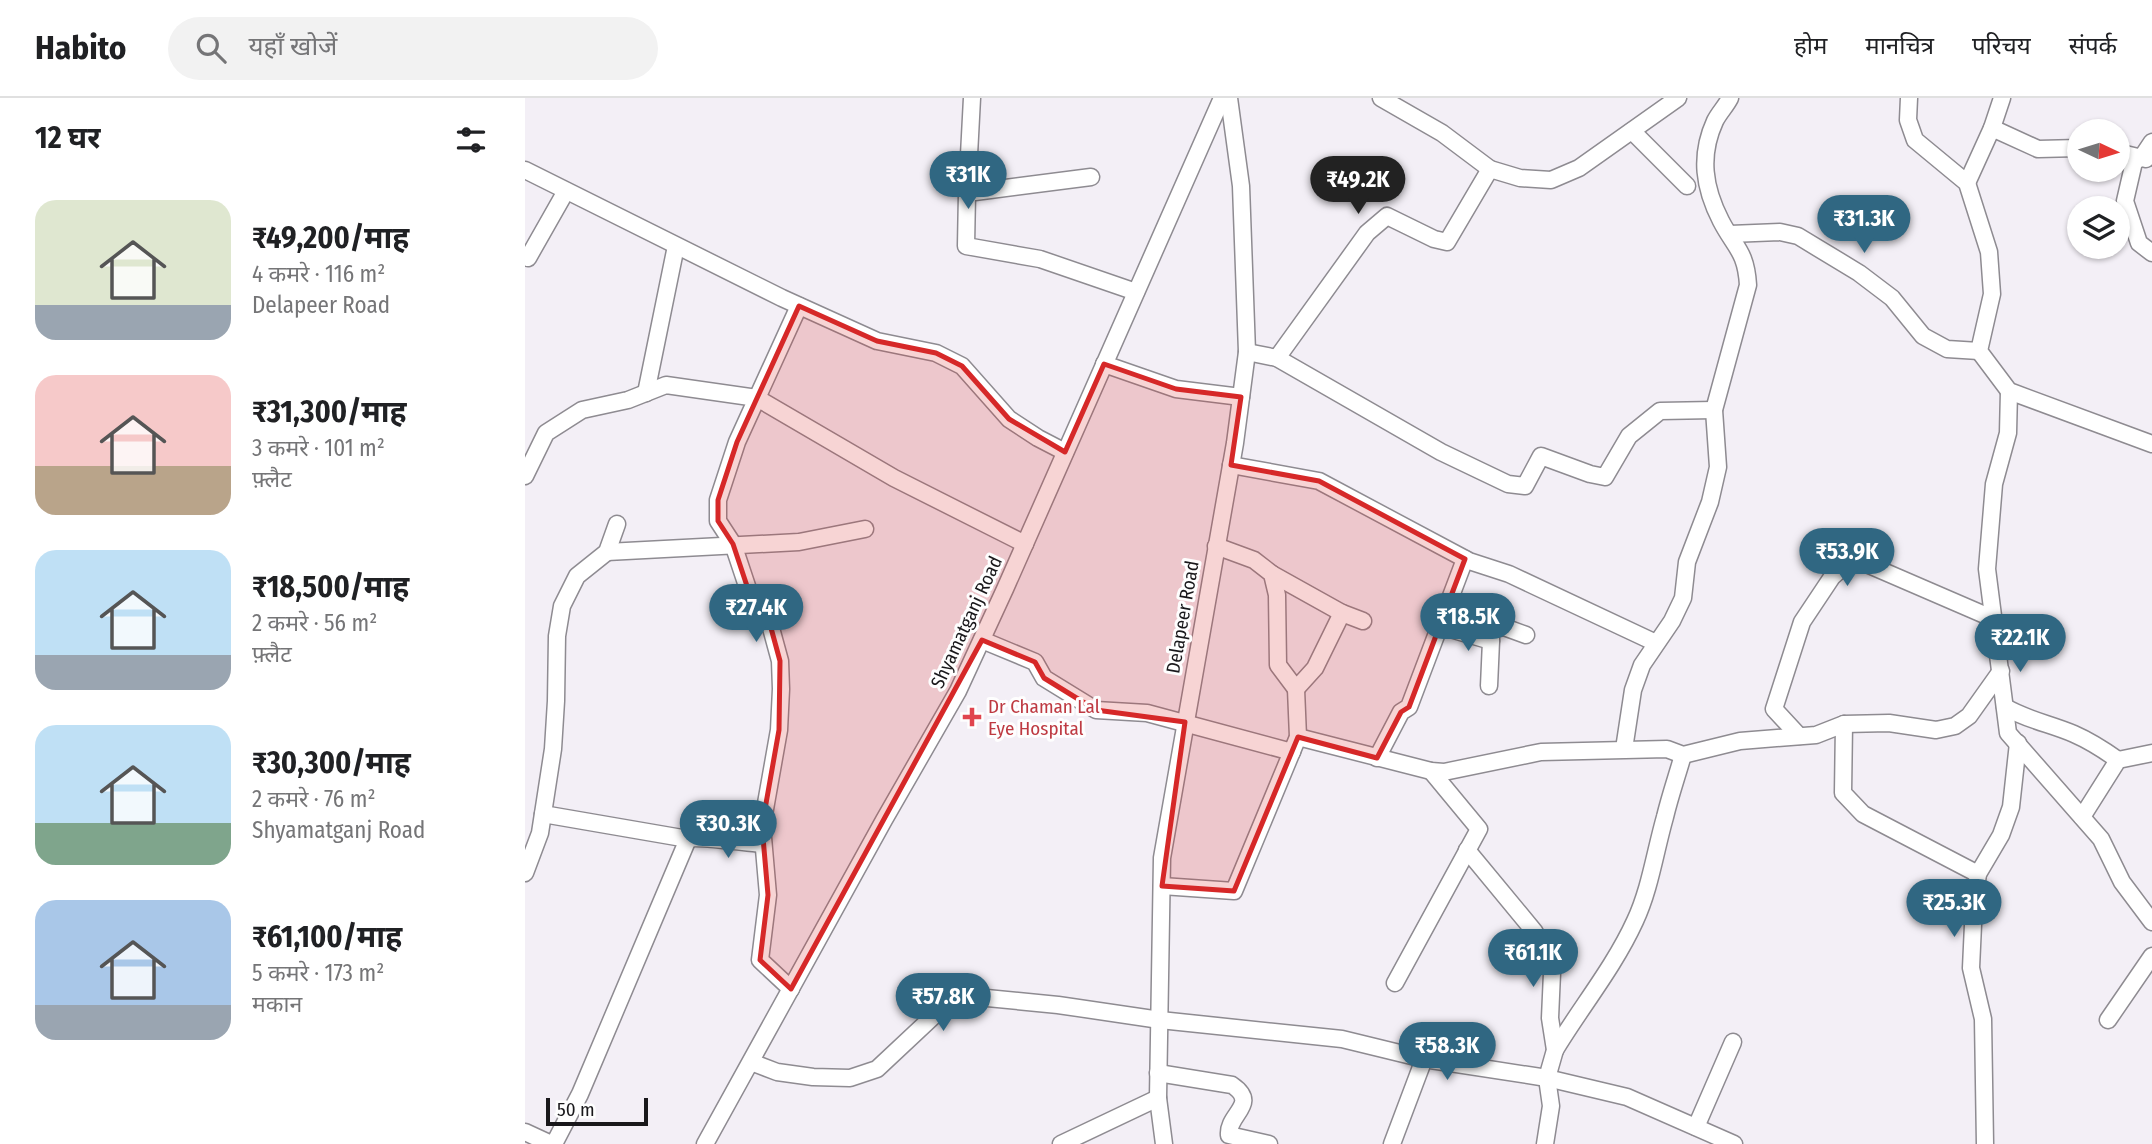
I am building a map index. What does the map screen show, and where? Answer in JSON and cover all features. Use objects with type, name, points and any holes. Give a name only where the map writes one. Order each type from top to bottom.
[{"type":"street","points":[[972,98],[966,246],[1040,260],[1136,292]]},
{"type":"street","name":"Shyamatganj Road","points":[[705,1144],[958,691],[1222,98]]},
{"type":"street","name":"Delapeer Road","points":[[1164,1144],[1158,1098],[1162,858],[1231,465],[1247,352],[1241,186],[1229,98]]},
{"type":"street","points":[[1381,98],[1443,133],[1490,170],[1520,178],[1551,180],[1579,168],[1678,98]]},
{"type":"street","points":[[1625,750],[1633,690],[1642,665],[1672,621],[1683,598],[1688,562],[1710,502],[1718,467],[1714,410],[1748,285],[1747,266],[1740,249],[1721,222],[1705,178],[1705,153],[1716,120],[1730,98]]},
{"type":"street","points":[[1909,98],[1908,120],[1915,140],[1967,183],[1989,252],[1991,294],[1979,351]]},
{"type":"street","points":[[1967,183],[1992,128],[2002,98]]},
{"type":"street","points":[[1992,128],[2038,149],[2067,148]]},
{"type":"street","points":[[1632,131],[1687,186]]},
{"type":"street","points":[[2152,142],[2147,159],[2134,162],[2125,201],[2139,243],[2152,253]]},
{"type":"street","points":[[525,170],[799,306],[877,341],[936,353],[962,366],[1009,419],[1065,452]]},
{"type":"street","points":[[1277,358],[1367,233],[1387,216],[1434,239],[1447,242],[1490,170]]},
{"type":"street","points":[[967,193],[1091,177]]},
{"type":"street","points":[[528,258],[566,191]]},
{"type":"street","points":[[1730,234],[1780,232],[1798,236],[1859,273],[1892,298],[1923,336],[1947,349],[1979,351],[2010,391],[2152,444]]},
{"type":"street","points":[[646,393],[676,246]]},
{"type":"street","points":[[791,989],[760,960],[768,895],[762,826],[779,730],[780,661],[771,628],[751,597],[733,544],[718,521],[718,500],[737,442],[799,306]]},
{"type":"street","points":[[1247,352],[1277,358],[1441,453],[1508,484],[1525,486],[1541,456],[1605,477],[1629,436],[1660,411],[1714,410]]},
{"type":"street","points":[[1104,365],[1176,389],[1241,397]]},
{"type":"street","points":[[525,477],[546,433],[582,410],[628,400],[666,385],[757,398],[894,478],[1025,544]]},
{"type":"street","points":[[2010,391],[2008,433],[1994,484],[1987,569],[2008,733],[2101,839],[2122,882],[2152,922]]},
{"type":"street","points":[[1231,465],[1319,481],[1465,559],[1509,575],[1656,643]]},
{"type":"street","points":[[525,873],[540,833],[553,749],[557,701],[557,636],[562,606],[577,576],[607,552],[617,524]]},
{"type":"street","points":[[607,552],[799,542],[865,529]]},
{"type":"street","points":[[1216,546],[1254,560],[1272,574],[1342,613],[1363,621]]},
{"type":"street","points":[[1377,758],[1401,712],[1409,707],[1465,559]]},
{"type":"street","points":[[1799,736],[1775,709],[1802,622],[1832,577],[1850,561],[1862,562],[1994,619]]},
{"type":"street","points":[[1162,886],[1234,891],[1295,744],[1296,690],[1278,665],[1277,595],[1272,574]]},
{"type":"street","points":[[1296,690],[1315,668],[1342,613]]},
{"type":"street","points":[[1440,626],[1491,640]]},
{"type":"street","points":[[1489,686],[1491,629],[1504,626],[1527,635]]},
{"type":"street","points":[[982,640],[1035,662],[1044,678],[1096,709],[1147,713],[1444,772],[1541,752],[1667,750],[1683,755],[1740,741],[1816,735],[1844,724],[1889,723],[1936,730],[1955,726],[1969,716],[2001,671]]},
{"type":"street","points":[[2005,707],[2081,737],[2099,746],[2117,761]]},
{"type":"street","points":[[1844,724],[1843,793],[1863,814],[1978,874]]},
{"type":"street","points":[[1985,1144],[1983,1019],[1971,968],[1974,904],[1978,874],[2001,835],[2011,807],[2018,743]]},
{"type":"street","points":[[2082,817],[2117,761],[2152,753]]},
{"type":"street","points":[[1545,1144],[1551,1106],[1547,1078],[1555,1050],[1612,964],[1636,920],[1654,866],[1664,818],[1683,755]]},
{"type":"street","points":[[1395,983],[1479,828],[1431,771]]},
{"type":"street","points":[[543,814],[688,839],[695,836],[706,840],[764,844]]},
{"type":"street","points":[[525,1132],[552,1144],[580,1094],[688,839]]},
{"type":"street","points":[[1467,850],[1534,931],[1549,956],[1552,973],[1549,1018],[1555,1050]]},
{"type":"street","points":[[2108,1020],[2152,956]]},
{"type":"street","points":[[751,1062],[777,1072],[850,1078],[877,1069],[956,995],[1342,1039],[1424,1059],[1547,1078],[1627,1097],[1734,1144]]},
{"type":"street","points":[[1696,1127],[1733,1042]]},
{"type":"street","points":[[1392,1144],[1424,1059]]},
{"type":"street","points":[[1158,1073],[1232,1085],[1241,1091],[1244,1098],[1229,1135],[1269,1144]]},
{"type":"street","points":[[1061,1144],[1158,1098]]},
{"type":"highlighted area","points":[[799,306],[877,341],[936,353],[962,366],[1009,419],[1065,452],[1104,364],[1176,389],[1241,397],[1231,465],[1319,481],[1465,559],[1409,707],[1401,712],[1377,758],[1298,737],[1234,891],[1162,886],[1185,722],[1096,710],[1044,678],[1035,662],[982,640],[791,989],[760,960],[768,895],[762,826],[779,730],[780,661],[771,628],[751,598],[733,544],[718,521],[718,500],[737,442]]},
{"type":"place","name":"Dr Chaman Lal Eye Hospital","points":[[972,717]]}]
